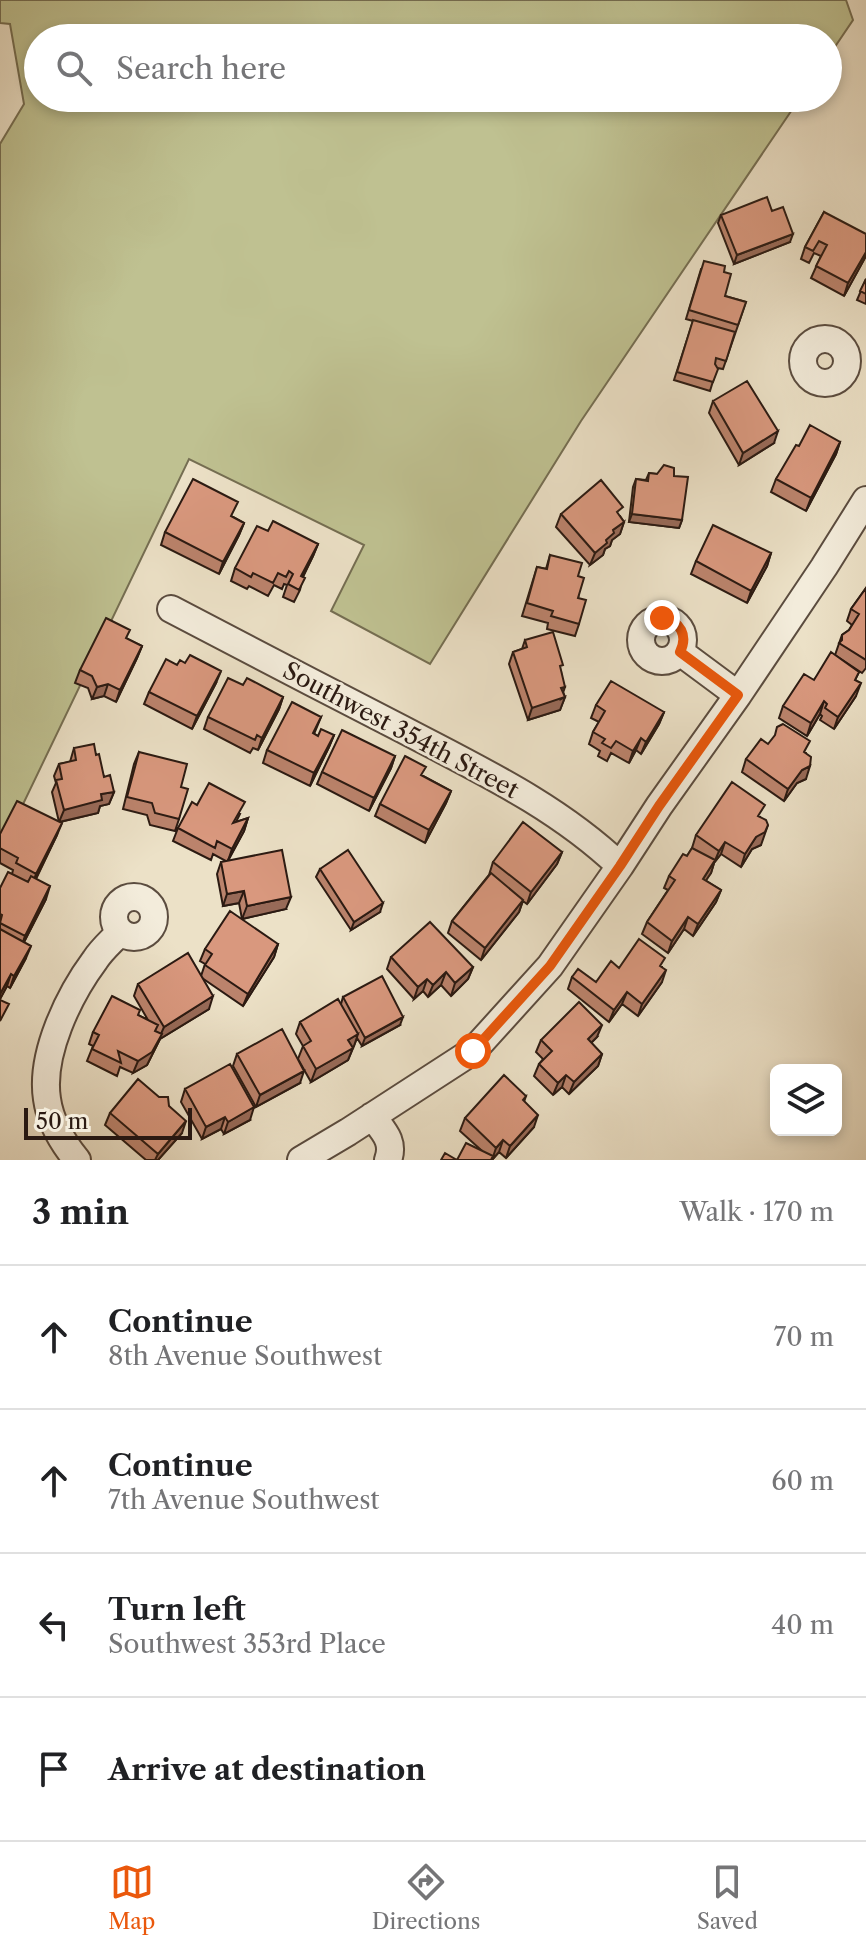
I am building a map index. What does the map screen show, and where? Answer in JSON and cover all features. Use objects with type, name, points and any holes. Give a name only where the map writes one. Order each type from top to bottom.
[{"type":"street","points":[[301,1160],[339,1151],[372,1116],[473,1051],[550,966],[738,695],[866,500]]},
{"type":"street","name":"Southwest 354th Street","points":[[171,609],[489,774],[594,841],[620,866]]},
{"type":"street","points":[[680,652],[738,695]]},
{"type":"street","points":[[77,1160],[51,1115],[46,1077],[60,1025],[79,985],[95,959],[120,932]]},
{"type":"street","points":[[372,1116],[391,1144],[388,1160]]},
{"type":"green space","points":[[0,0],[846,0],[853,20],[842,36],[842,24],[24,24],[24,104],[10,24],[0,23]]},
{"type":"green space","points":[[24,104],[24,112],[791,112],[581,421],[430,664],[331,611],[364,545],[189,459],[0,852],[0,144]]},
{"type":"building","points":[[767,197],[772,211],[783,207],[793,234],[737,255],[721,215]]},
{"type":"building","points":[[824,212],[866,234],[866,252],[848,283],[816,266],[827,245],[819,241],[813,251],[805,247]]},
{"type":"building","points":[[704,261],[725,266],[724,272],[731,274],[725,296],[746,302],[738,325],[689,310]]},
{"type":"building","points":[[866,279],[866,294],[860,291]]},
{"type":"building","points":[[693,320],[735,332],[726,361],[716,358],[718,369],[713,382],[677,372]]},
{"type":"building","points":[[747,381],[778,431],[743,453],[713,401]]},
{"type":"building","points":[[810,425],[840,442],[811,498],[776,479]]},
{"type":"building","points":[[664,465],[674,468],[674,476],[688,477],[682,520],[632,514],[636,479],[648,481],[649,473],[657,474]]},
{"type":"building","points":[[193,479],[238,502],[231,516],[244,523],[223,562],[165,532]]},
{"type":"building","points":[[601,480],[623,507],[617,512],[624,522],[613,530],[607,543],[595,553],[561,514]]},
{"type":"building","points":[[273,521],[318,544],[301,576],[305,578],[299,590],[288,584],[293,574],[289,571],[286,577],[278,573],[273,583],[253,573],[251,577],[235,568],[257,526],[268,531]]},
{"type":"building","points":[[713,525],[771,553],[751,591],[696,561]]},
{"type":"building","points":[[550,555],[582,563],[578,576],[584,578],[578,598],[586,600],[579,624],[551,616],[553,611],[527,603],[537,567],[547,569]]},
{"type":"building","points":[[866,588],[866,660],[839,643],[859,614],[851,609]]},
{"type":"building","points":[[106,618],[130,630],[126,638],[142,646],[120,690],[108,684],[97,687],[92,676],[80,670]]},
{"type":"building","points":[[553,632],[563,665],[560,666],[565,687],[561,688],[565,697],[532,708],[513,652],[527,647],[525,640]]},
{"type":"building","points":[[831,652],[859,672],[855,680],[861,683],[838,717],[825,708],[827,704],[824,701],[811,723],[783,706],[804,674],[814,680]]},
{"type":"building","points":[[190,655],[221,671],[197,716],[149,692],[166,659],[177,665],[180,660],[185,663]]},
{"type":"building","points":[[228,678],[243,685],[247,678],[283,697],[262,738],[257,735],[255,740],[208,717]]},
{"type":"building","points":[[611,681],[664,712],[646,742],[641,738],[633,751],[616,741],[611,748],[602,743],[605,739],[593,732],[605,711],[596,705]]},
{"type":"building","points":[[292,702],[321,717],[313,733],[318,736],[321,729],[334,735],[314,773],[267,750]]},
{"type":"building","points":[[783,724],[810,741],[804,752],[811,757],[810,766],[802,770],[788,789],[746,759],[761,739],[768,744],[777,727]]},
{"type":"building","points":[[342,730],[395,756],[374,798],[322,772]]},
{"type":"building","points":[[94,744],[104,777],[110,775],[114,792],[101,794],[102,800],[64,810],[56,780],[62,779],[59,764],[76,760],[74,748]]},
{"type":"building","points":[[139,752],[187,764],[181,787],[188,789],[179,819],[155,813],[152,803],[127,797]]},
{"type":"building","points":[[405,756],[426,767],[421,775],[451,791],[429,830],[380,804]]},
{"type":"building","points":[[732,782],[765,805],[758,816],[768,825],[745,854],[725,842],[719,851],[696,835]]},
{"type":"building","points":[[209,783],[245,802],[233,823],[248,818],[232,849],[217,841],[215,848],[178,828],[192,802],[197,805]]},
{"type":"building","points":[[17,801],[62,823],[36,874],[16,863],[18,858],[0,848],[0,834]]},
{"type":"building","points":[[523,822],[562,852],[531,892],[493,862]]},
{"type":"building","points":[[692,848],[715,860],[703,879],[721,890],[698,924],[688,917],[672,941],[647,922],[675,880],[669,876],[683,854],[687,856]]},
{"type":"building","points":[[282,850],[291,897],[247,906],[244,891],[227,894],[221,862]]},
{"type":"building","points":[[348,850],[383,903],[354,922],[320,869]]},
{"type":"building","points":[[8,872],[28,882],[31,876],[50,886],[25,936],[0,923],[0,888]]},
{"type":"building","points":[[491,873],[523,900],[485,948],[452,921]]},
{"type":"building","points":[[230,911],[278,944],[248,994],[205,965],[212,954],[205,949]]},
{"type":"building","points":[[430,922],[473,967],[455,983],[446,972],[433,985],[427,979],[418,987],[391,957]]},
{"type":"building","points":[[0,929],[31,946],[0,994]]},
{"type":"building","points":[[639,939],[665,958],[660,966],[666,970],[642,1004],[627,992],[614,1010],[572,977],[578,969],[596,982],[611,961],[619,968]]},
{"type":"building","points":[[188,953],[213,996],[164,1027],[138,984]]},
{"type":"building","points":[[382,976],[403,1017],[365,1038],[343,997]]},
{"type":"building","points":[[112,996],[140,1010],[138,1015],[158,1025],[155,1031],[162,1034],[152,1052],[138,1061],[118,1051],[121,1063],[92,1049],[99,1035],[93,1032]]},
{"type":"building","points":[[338,999],[358,1034],[348,1040],[353,1048],[316,1069],[303,1046],[311,1041],[300,1022]]},
{"type":"building","points":[[0,1000],[9,1004],[0,1021]]},
{"type":"building","points":[[579,1002],[602,1025],[588,1039],[602,1054],[574,1082],[566,1075],[558,1083],[539,1064],[552,1051],[541,1040]]},
{"type":"building","points":[[282,1029],[304,1071],[260,1095],[237,1054]]},
{"type":"building","points":[[230,1064],[254,1107],[228,1122],[225,1117],[206,1127],[185,1089]]},
{"type":"building","points":[[504,1075],[526,1096],[523,1100],[538,1115],[510,1146],[503,1140],[496,1148],[465,1118]]},
{"type":"building","points":[[138,1079],[159,1097],[168,1097],[169,1106],[186,1121],[158,1154],[110,1113]]},
{"type":"building","points":[[466,1143],[493,1156],[491,1160],[457,1160]]},
{"type":"building","points":[[445,1153],[457,1160],[441,1160]]},
{"type":"route","points":[[473,1051],[550,966],[738,695],[680,652],[684,640],[680,627],[662,618]]}]
